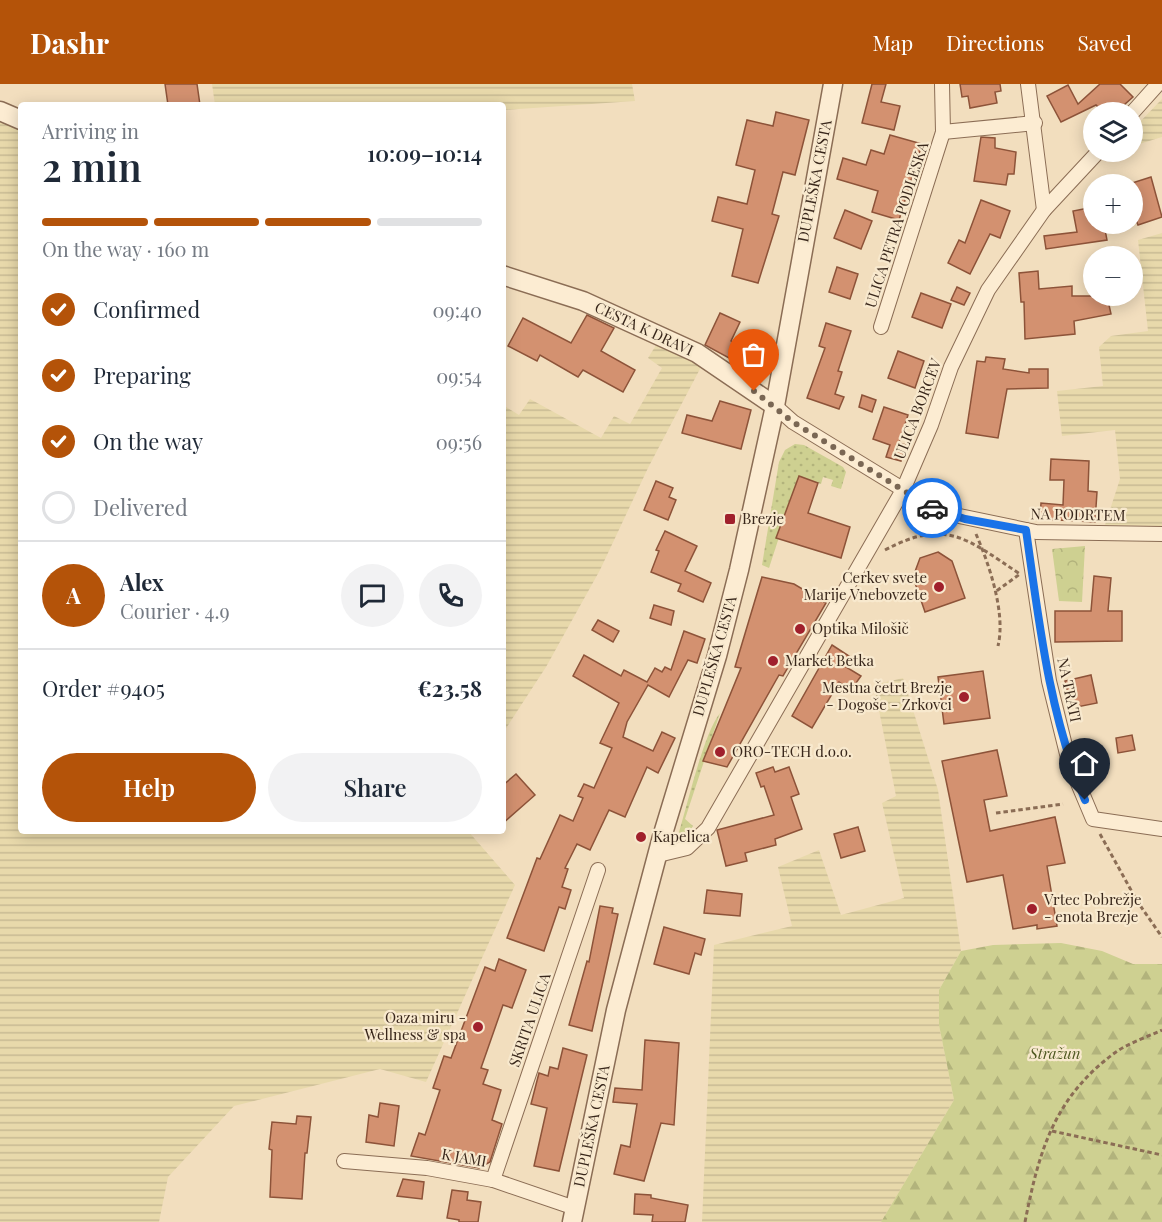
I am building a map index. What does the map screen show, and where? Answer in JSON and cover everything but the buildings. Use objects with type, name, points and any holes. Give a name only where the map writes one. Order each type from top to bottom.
[{"type":"street","name":"DUPLEŠKA CESTA","points":[[573,1215],[616,1010],[658,855],[717,656],[775,406],[833,84]]},
{"type":"street","name":"ULICA PETRA PODLESKA","points":[[881,327],[943,132],[942,84]]},
{"type":"street","points":[[1028,84],[1035,123],[1044,210]]},
{"type":"street","points":[[1142,102],[1158,84]]},
{"type":"street","points":[[0,111],[18,119]]},
{"type":"street","name":"ULICA PETRA PODLESKA","points":[[943,132],[1035,123]]},
{"type":"street","name":"ULICA BORCEV","points":[[658,855],[687,848],[708,828],[903,490],[931,425],[951,367],[988,290],[1044,210],[1089,162]]},
{"type":"street","name":"CESTA K DRAVI","points":[[506,276],[583,300],[697,353],[775,406]]},
{"type":"street","name":"NA PODRTEM","points":[[775,406],[793,422],[940,512],[1026,530],[1162,534]]},
{"type":"street","name":"NA TRATI","points":[[1026,530],[1049,681],[1069,762],[1093,819]]},
{"type":"street","points":[[1093,819],[1162,829]]},
{"type":"street","name":"SKRITA ULICA","points":[[493,1180],[598,870]]},
{"type":"street","name":"K JAMI","points":[[344,1161],[427,1168],[493,1180],[573,1215]]},
{"type":"path","points":[[974,528],[995,592],[1000,636],[998,646]]},
{"type":"path","points":[[884,551],[905,539],[932,534],[959,537],[1020,574],[995,592]]},
{"type":"path","points":[[996,813],[1062,804]]},
{"type":"path","points":[[1093,819],[1137,901],[1162,937]]},
{"type":"path","points":[[1025,1222],[1036,1165],[1065,1102],[1117,1052],[1162,1030]]},
{"type":"path","points":[[1052,1131],[1162,1155]]},
{"type":"shaded area","points":[[212,84],[632,84],[635,101],[506,110],[506,102],[215,102]]},
{"type":"shaded area","points":[[1162,99],[1162,137],[1143,143],[1143,119]]},
{"type":"shaded area","points":[[0,122],[18,129],[18,834],[471,834],[515,885],[426,1082],[380,1069],[234,1106],[168,1177],[159,1222],[0,1222]]},
{"type":"shaded area","points":[[1162,233],[1162,526],[1105,525],[1120,479],[1115,430],[1062,436],[1057,391],[1103,386],[1099,347],[1111,336],[1148,331],[1143,286],[1143,246],[1139,246],[1138,240]]},
{"type":"shaded area","points":[[658,342],[701,367],[648,468],[600,570],[546,667],[506,728],[506,407],[519,415],[530,399],[601,438],[614,416],[630,424],[662,368],[648,358]]},
{"type":"shaded area","points":[[903,678],[938,790],[961,951],[939,990],[939,1025],[954,1100],[881,1222],[702,1222],[714,945],[792,926],[778,867],[819,850],[841,915],[904,898],[882,803],[896,796],[874,685]]},
{"type":"green space","points":[[795,444],[804,445],[843,467],[846,472],[841,489],[831,486],[833,480],[823,477],[821,484],[799,476],[769,568],[762,565],[779,462],[785,450]]},
{"type":"green space","points":[[1085,546],[1082,602],[1059,601],[1052,549]]},
{"type":"green space","points":[[720,713],[685,819],[693,826],[686,837],[682,837],[679,832],[696,770]]},
{"type":"green space","name":"Stražun","points":[[1061,943],[1102,951],[1133,964],[1162,964],[1162,1222],[881,1222],[954,1100],[939,1025],[939,990],[961,951],[993,945]]},
{"type":"way so far","points":[[754,391],[793,422],[932,508]]},
{"type":"place","name":"Brezje","points":[[730,519]]},
{"type":"place","name":"Cerkev svete Marije Vnebovzete","points":[[939,587]]},
{"type":"place","name":"Optika Milošič","points":[[800,629]]},
{"type":"place","name":"Market Betka","points":[[773,661]]},
{"type":"place","name":"Mestna četrt Brezje - Dogoše - Zrkovci","points":[[964,697]]},
{"type":"place","name":"ORO-TECH d.o.o.","points":[[720,752]]},
{"type":"place","name":"Kapelica","points":[[641,837]]},
{"type":"place","name":"Vrtec Pobrežje - enota Brezje","points":[[1032,909]]},
{"type":"place","name":"Oaza miru - Wellness & spa","points":[[478,1027]]},
{"type":"route","points":[[932,508],[965,519],[1026,530],[1047,675],[1069,762],[1085,800]]}]
